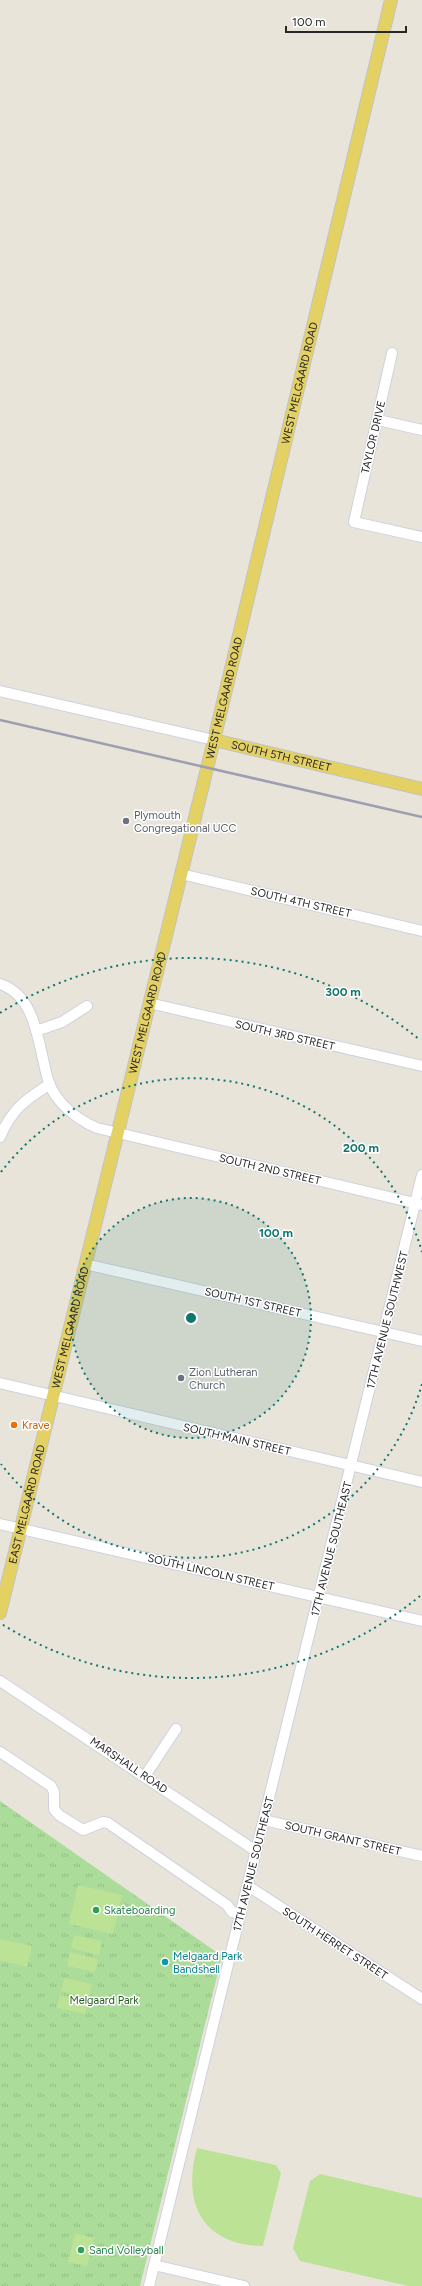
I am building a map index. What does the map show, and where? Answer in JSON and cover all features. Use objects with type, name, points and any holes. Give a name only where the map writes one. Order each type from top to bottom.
[{"type":"main road","name":"WEST MELGAARD ROAD","points":[[53,1395],[214,740],[391,0]]},
{"type":"main road","name":"SOUTH 5TH STREET","points":[[214,740],[422,789]]},
{"type":"main road","name":"EAST MELGAARD ROAD","points":[[0,1613],[53,1395]]},
{"type":"street","name":"TAYLOR DRIVE","points":[[392,353],[354,522],[422,537]]},
{"type":"street","points":[[378,420],[422,430]]},
{"type":"street","name":"SOUTH 5TH STREET","points":[[0,691],[214,740]]},
{"type":"street","name":"SOUTH 4TH STREET","points":[[181,874],[422,931]]},
{"type":"street","name":"SOUTH 2ND STREET","points":[[0,984],[9,987],[27,1005],[36,1031],[50,1084],[60,1101],[85,1123],[117,1132],[419,1204]]},
{"type":"street","name":"SOUTH 3RD STREET","points":[[149,1003],[422,1066]]},
{"type":"street","points":[[36,1031],[62,1022],[87,1006]]},
{"type":"street","points":[[0,1137],[8,1118],[27,1099],[50,1084]]},
{"type":"street","name":"17TH AVENUE SOUTHWEST","points":[[351,1465],[384,1332],[419,1204],[422,1175]]},
{"type":"street","name":"SOUTH 1ST STREET","points":[[85,1264],[422,1341]]},
{"type":"street","name":"SOUTH MAIN STREET","points":[[0,1383],[422,1482]]},
{"type":"street","name":"17TH AVENUE SOUTHEAST","points":[[149,2286],[351,1465]]},
{"type":"street","name":"SOUTH LINCOLN STREET","points":[[0,1524],[422,1621]]},
{"type":"street","name":"MARSHALL ROAD","points":[[0,1681],[256,1851]]},
{"type":"street","points":[[145,1776],[176,1729]]},
{"type":"street","points":[[0,1752],[51,1786],[54,1792],[54,1809],[59,1815],[83,1830],[103,1822],[108,1823],[227,1905],[232,1912],[241,1914]]},
{"type":"street","name":"SOUTH GRANT STREET","points":[[264,1820],[422,1856]]},
{"type":"street","name":"SOUTH HERRET STREET","points":[[248,1886],[422,1999]]},
{"type":"street","points":[[154,2266],[244,2286]]},
{"type":"green space","name":"Melgaard Park","points":[[0,1801],[222,1956],[140,2286],[0,2286]]},
{"type":"green space","name":"Skateboarding","points":[[78,1885],[122,1895],[113,1934],[69,1924]]},
{"type":"green space","points":[[74,1935],[102,1941],[99,1955],[71,1948]]},
{"type":"green space","points":[[0,1939],[32,1946],[27,1967],[0,1960]]},
{"type":"green space","points":[[70,1952],[98,1959],[95,1972],[67,1966]]},
{"type":"green space","points":[[64,1978],[92,1984],[89,1998],[61,1991]]},
{"type":"green space","points":[[60,1995],[88,2001],[85,2014],[57,2008]]},
{"type":"green space","points":[[197,2148],[276,2165],[281,2173],[263,2246],[242,2244],[224,2238],[211,2229],[201,2217],[195,2202],[192,2186],[193,2168]]},
{"type":"green space","points":[[320,2174],[422,2198],[422,2286],[408,2286],[300,2261],[293,2248],[310,2181]]},
{"type":"green space","name":"Sand Volleyball","points":[[75,2233],[94,2238],[87,2266],[68,2262]]},
{"type":"railway","points":[[0,720],[422,817]]},
{"type":"place","name":"Plymouth Congregational UCC","points":[[126,821]]},
{"type":"place","name":"Zion Lutheran Church","points":[[181,1378]]},
{"type":"place","name":"Krave","points":[[14,1425]]},
{"type":"place","name":"Skateboarding","points":[[96,1910]]},
{"type":"place","name":"Melgaard Park Bandshell","points":[[165,1962]]},
{"type":"place","name":"Sand Volleyball","points":[[81,2250]]}]
